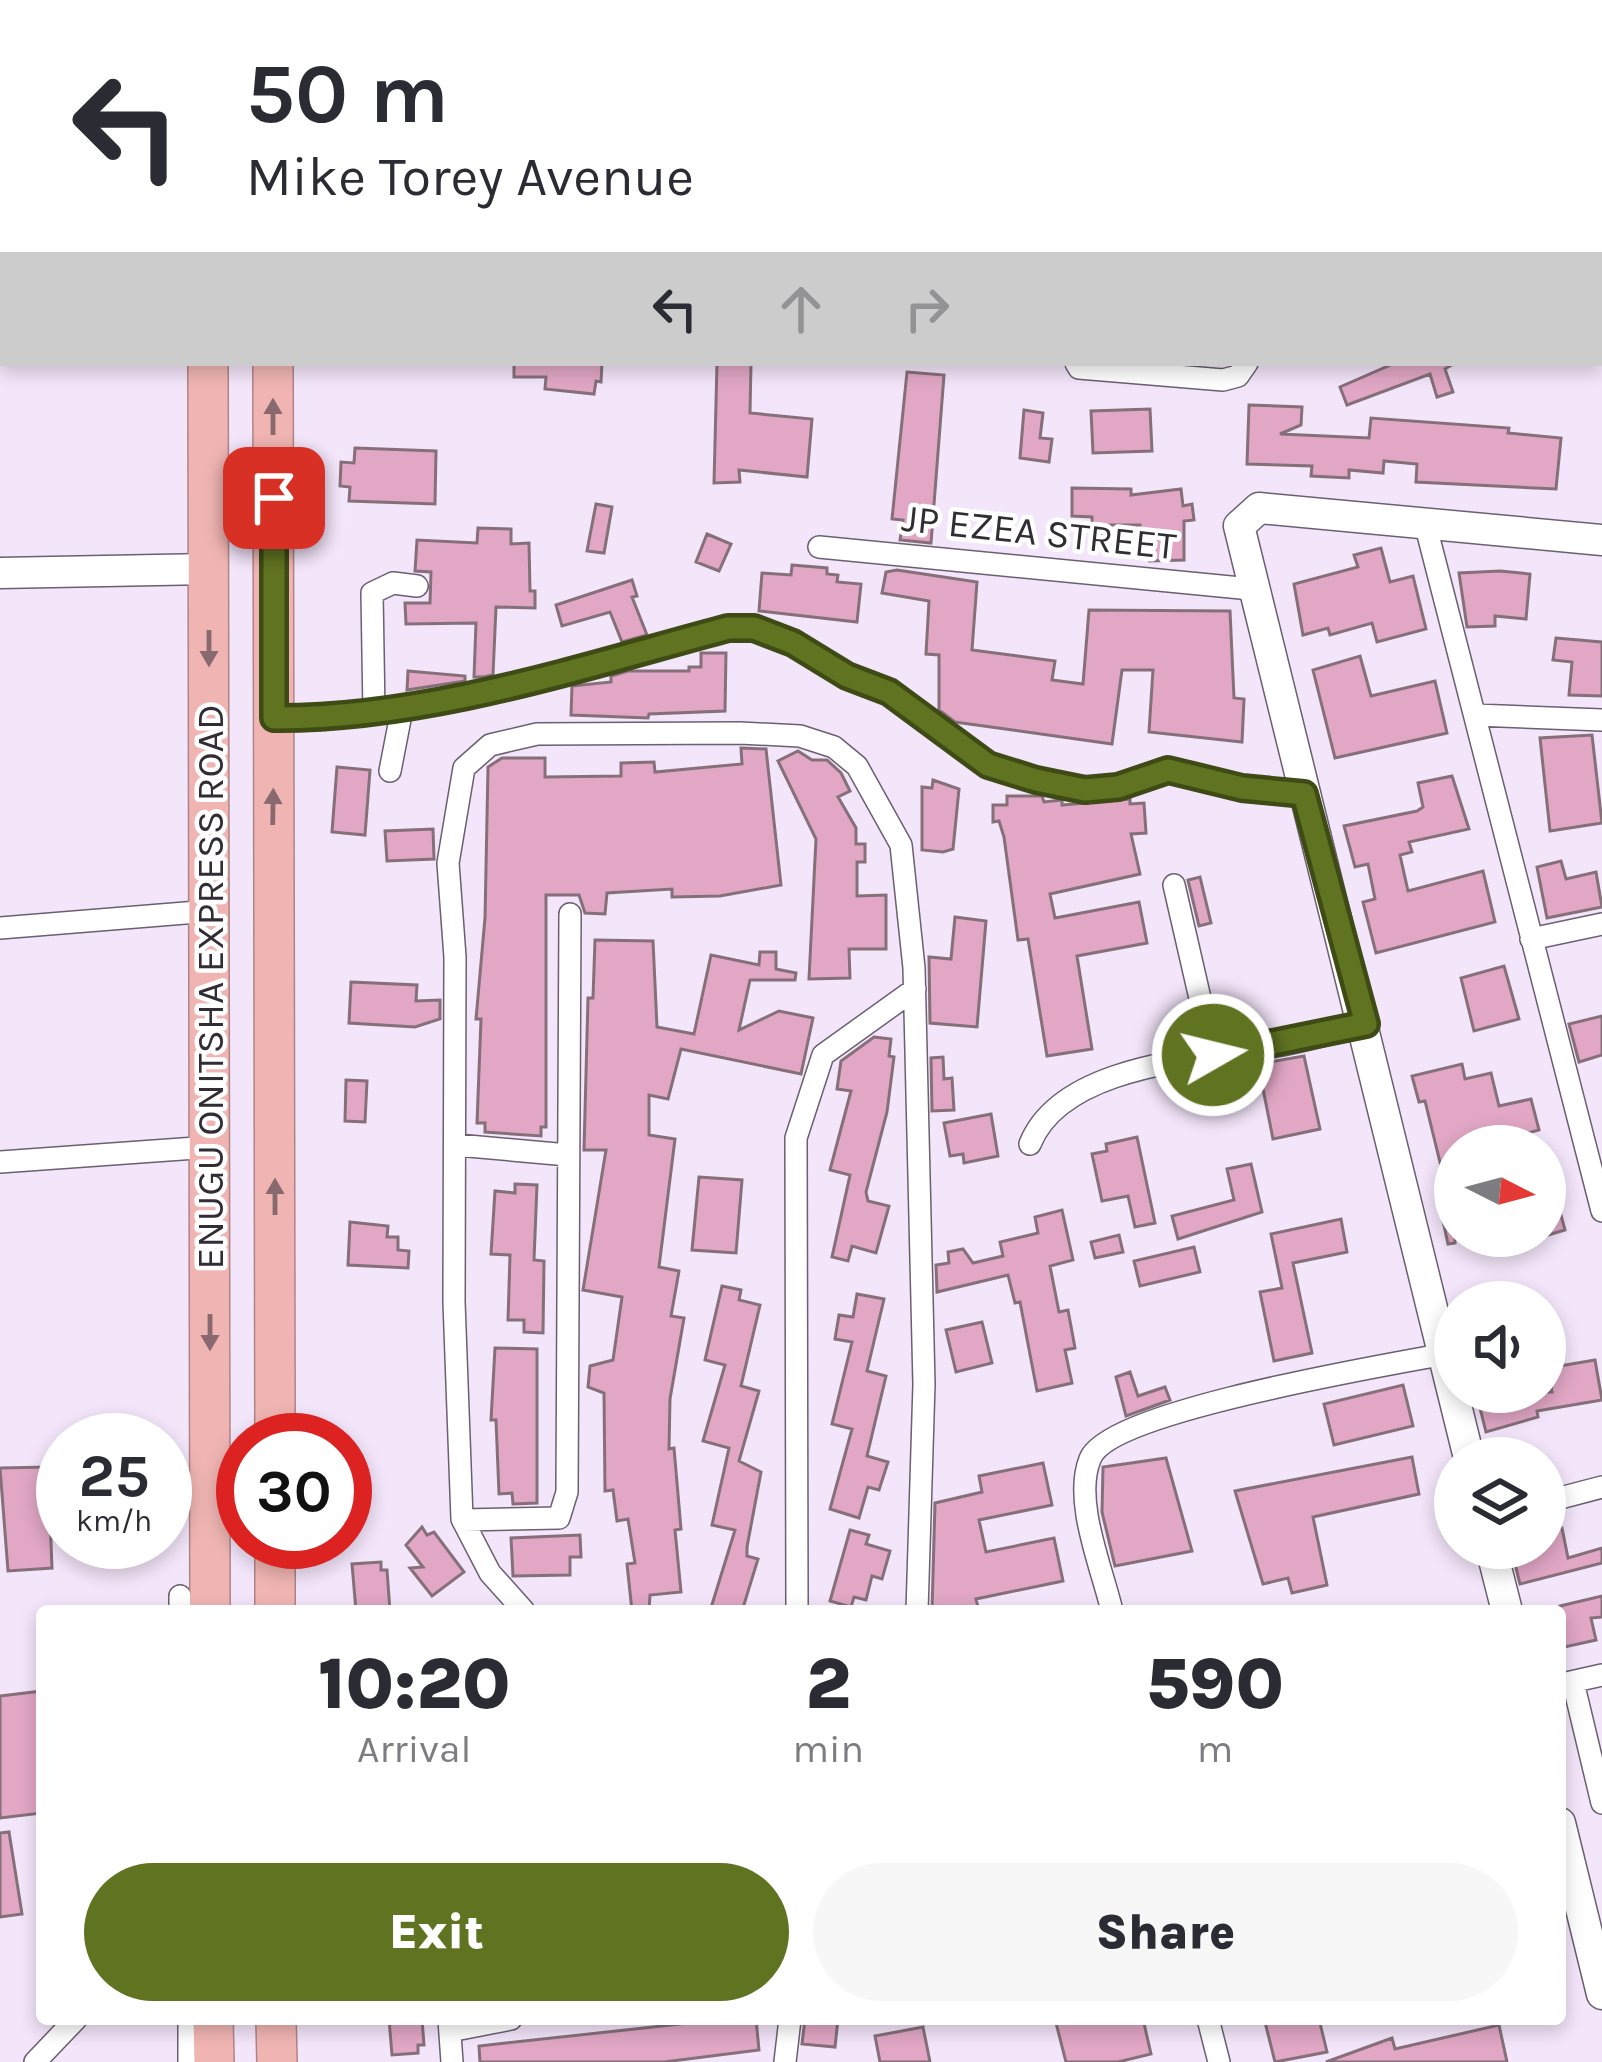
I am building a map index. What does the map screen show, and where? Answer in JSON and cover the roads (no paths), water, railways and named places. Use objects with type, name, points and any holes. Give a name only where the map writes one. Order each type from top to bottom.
[{"type":"highway","name":"ENUGU ONITSHA EXPRESS ROAD","points":[[190,1605],[210,1147],[208,366]]},
{"type":"highway","name":"ENUGU ONITSHA EXPRESS ROAD","points":[[273,366],[275,1413]]},
{"type":"highway","points":[[275,1569],[275,1605]]},
{"type":"highway","points":[[213,2025],[214,2062]]},
{"type":"highway","points":[[276,2025],[277,2062]]},
{"type":"main road","points":[[1434,1308],[1239,526],[1259,508],[1602,540]]},
{"type":"main road","points":[[0,573],[209,569]]},
{"type":"main road","points":[[1496,1569],[1506,1605]]},
{"type":"main road","points":[[1566,1847],[1602,1994]]},
{"type":"street","points":[[1078,366],[1222,380],[1238,376],[1245,366]]},
{"type":"street","points":[[1426,523],[1602,1211]]},
{"type":"street","name":"JP EZEA STREET","points":[[819,547],[1251,589]]},
{"type":"street","points":[[374,712],[372,593],[393,583],[417,586]]},
{"type":"street","points":[[274,718],[402,709],[728,628],[754,628],[889,692],[988,765],[1085,790],[1118,787],[1168,770],[1242,788],[1304,794]]},
{"type":"street","points":[[390,771],[402,709]]},
{"type":"street","points":[[1476,715],[1602,720]]},
{"type":"street","points":[[519,1605],[490,1573],[462,1519],[454,1302],[455,957],[448,862],[464,768],[490,745],[537,734],[800,736],[834,747],[856,766],[895,826],[915,989],[924,1384],[916,1605]]},
{"type":"street","points":[[1174,885],[1213,1055]]},
{"type":"street","points":[[0,928],[210,911]]},
{"type":"street","points":[[462,1519],[543,1522],[559,1518],[564,1505],[570,914]]},
{"type":"street","points":[[1531,939],[1602,924]]},
{"type":"street","points":[[796,1605],[796,1138],[823,1055],[915,989]]},
{"type":"street","points":[[1030,1144],[1039,1121],[1058,1106],[1114,1078],[1366,1024]]},
{"type":"street","points":[[457,1145],[568,1156]]},
{"type":"street","points":[[0,1162],[210,1147]]},
{"type":"street","points":[[1111,1605],[1084,1480],[1096,1446],[1111,1435],[1209,1403],[1434,1356]]},
{"type":"street","points":[[1566,1496],[1602,1487]]},
{"type":"street","points":[[1602,1675],[1567,1683],[1602,1803]]},
{"type":"street","points":[[35,2062],[70,2025]]},
{"type":"street","points":[[189,2025],[189,2062]]},
{"type":"street","points":[[449,2025],[452,2062]]},
{"type":"street","points":[[785,2062],[789,2025]]},
{"type":"street","points":[[1210,2025],[1219,2062]]}]
